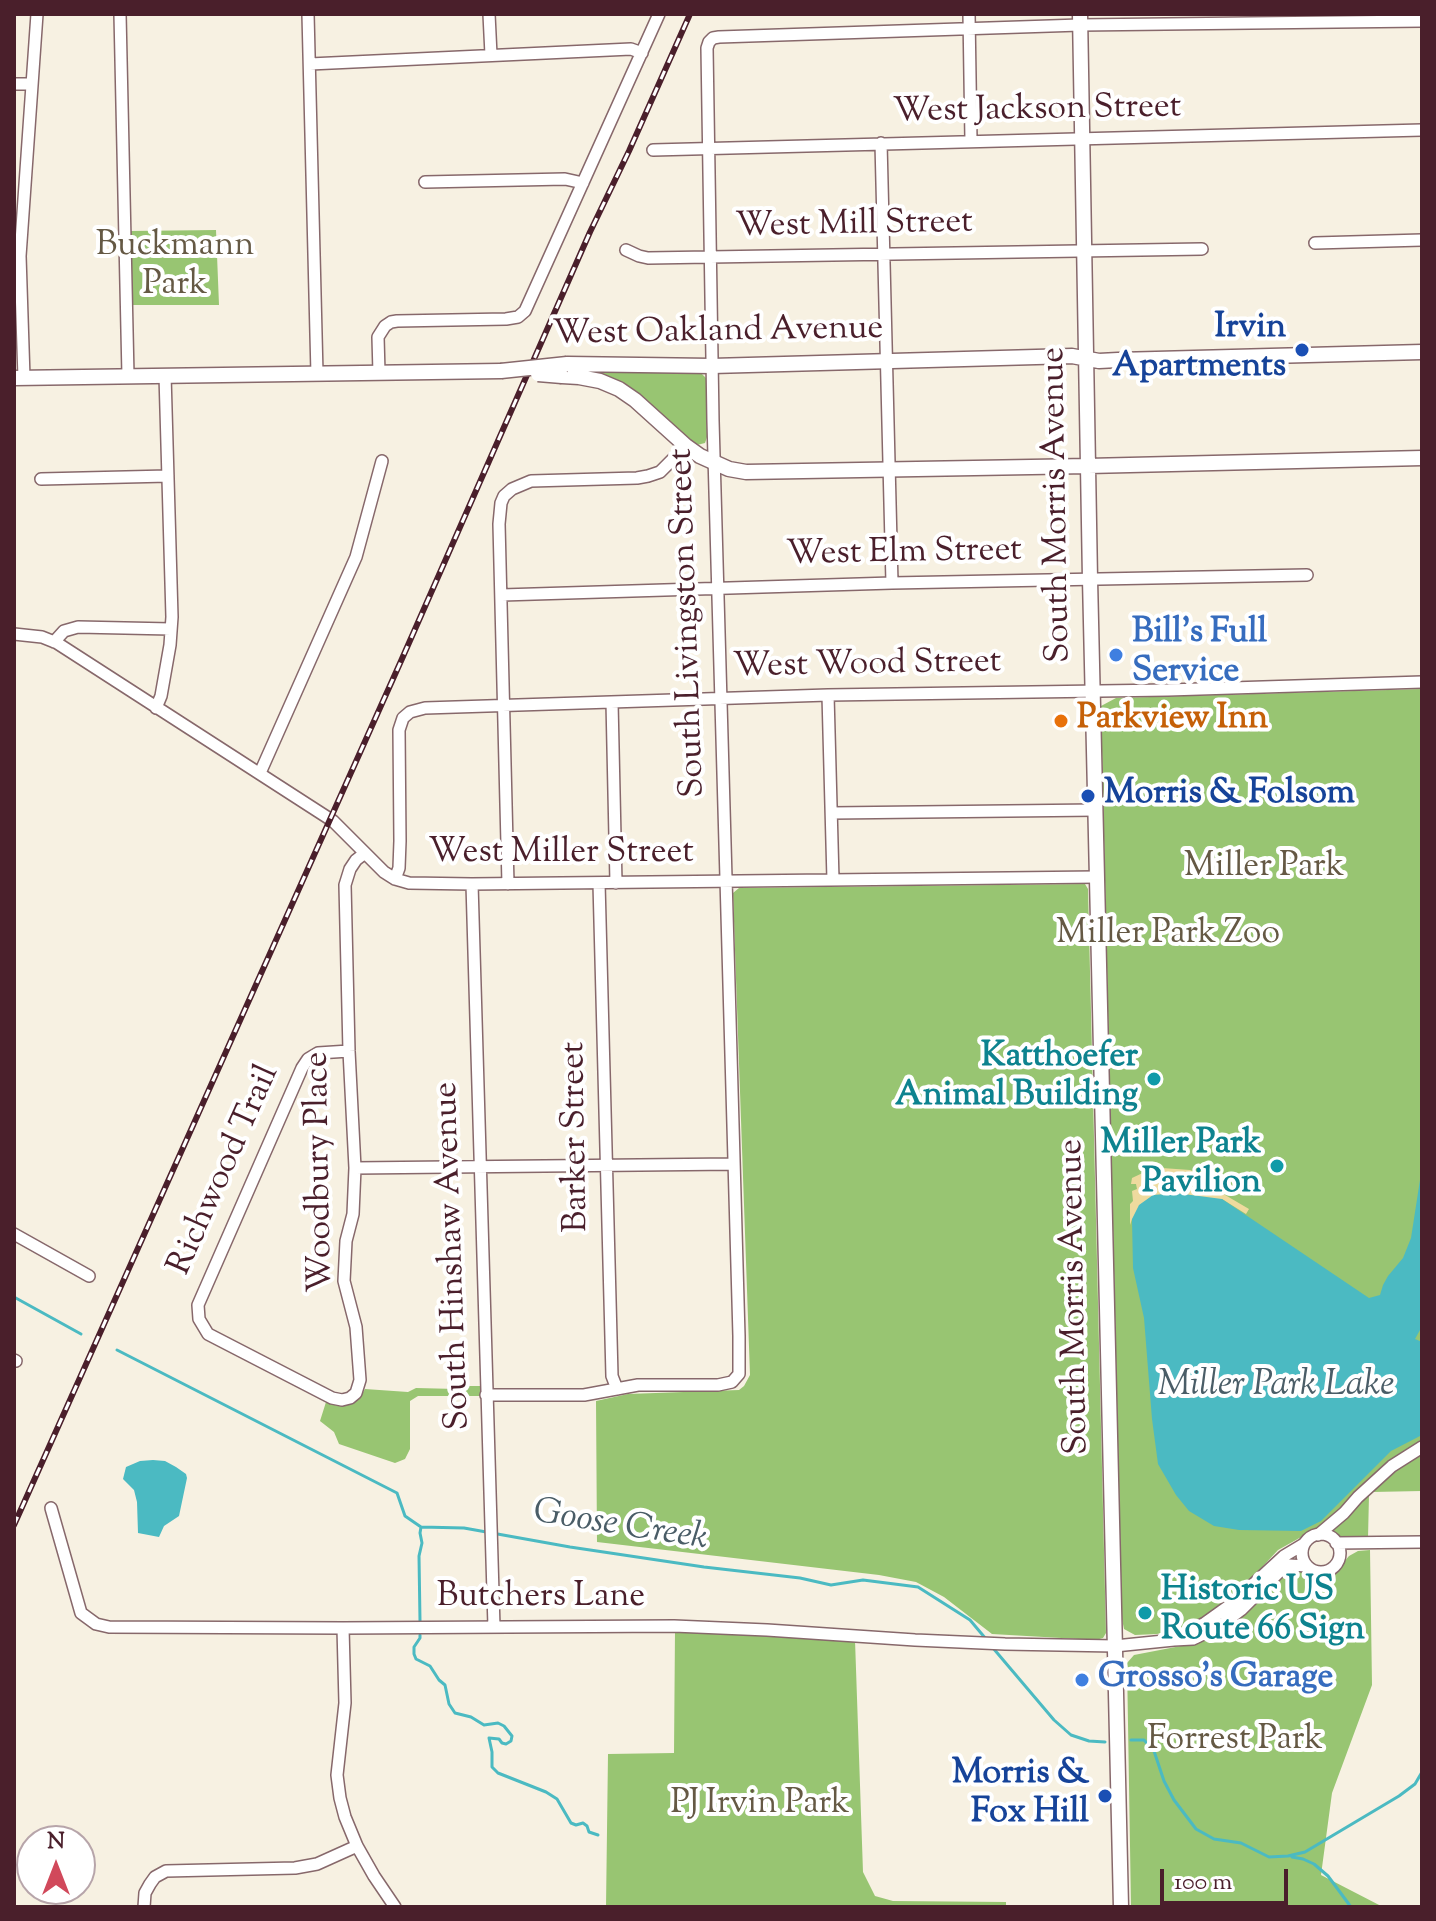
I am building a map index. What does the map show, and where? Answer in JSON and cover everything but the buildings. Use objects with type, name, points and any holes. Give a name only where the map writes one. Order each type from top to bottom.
[{"type":"main road","name":"South Morris Avenue","points":[[1080,19],[1121,1907]]},
{"type":"main road","name":"West Oakland Avenue","points":[[565,370],[1072,356],[1118,360],[1422,352]]},
{"type":"main road","points":[[19,378],[565,370],[619,389],[686,446],[714,463],[729,469],[763,472],[1422,458]]},
{"type":"street","points":[[19,378],[19,200],[37,14]]},
{"type":"street","points":[[120,14],[128,376]]},
{"type":"street","points":[[308,14],[317,374]]},
{"type":"street","points":[[489,14],[491,55]]},
{"type":"street","points":[[379,373],[378,337],[391,322],[506,319],[518,317],[525,311],[659,14]]},
{"type":"street","points":[[969,14],[971,141]]},
{"type":"street","points":[[969,29],[1080,19],[1422,21]]},
{"type":"street","name":"South Livingston Street","points":[[617,1389],[638,1385],[727,1384],[737,1379],[740,1367],[717,588],[707,45],[716,37],[969,29]]},
{"type":"street","points":[[310,64],[631,49],[642,53]]},
{"type":"street","points":[[14,84],[32,84]]},
{"type":"street","name":"West Jackson Street","points":[[653,150],[1422,130]]},
{"type":"street","points":[[881,143],[892,583]]},
{"type":"street","points":[[425,182],[565,179],[583,183]]},
{"type":"street","points":[[1315,243],[1422,240]]},
{"type":"street","name":"West Mill Street","points":[[626,250],[648,258],[1202,249]]},
{"type":"street","points":[[156,708],[163,684],[171,629],[165,375]]},
{"type":"street","points":[[508,884],[500,508],[504,496],[531,481],[648,476],[660,472],[686,446]]},
{"type":"street","points":[[260,773],[356,557],[382,461]]},
{"type":"street","points":[[41,479],[168,476]]},
{"type":"street","name":"West Elm Street","points":[[502,595],[1307,575]]},
{"type":"street","points":[[14,634],[42,637],[54,642],[60,633],[70,628],[171,629]]},
{"type":"street","name":"West Miller Street","points":[[54,642],[333,821],[384,872],[395,879],[414,884],[1097,877]]},
{"type":"street","name":"West Wood Street","points":[[395,879],[399,868],[400,841],[399,730],[403,718],[410,712],[425,708],[828,695],[1422,682]]},
{"type":"street","points":[[828,695],[833,880]]},
{"type":"street","points":[[612,702],[616,883]]},
{"type":"street","points":[[832,813],[1096,810]]},
{"type":"street","name":"Woodbury Place","points":[[350,1398],[356,1393],[360,1380],[356,1327],[344,1281],[346,1241],[353,1214],[355,1168],[345,885],[350,869],[365,853]]},
{"type":"street","name":"Barker Street","points":[[599,883],[612,1376],[617,1389]]},
{"type":"street","name":"South Hinshaw Avenue","points":[[472,884],[494,1627]]},
{"type":"street","name":"Richwood Trail","points":[[349,1051],[318,1053],[308,1059],[302,1068],[198,1305],[199,1319],[208,1334],[332,1398],[350,1398]]},
{"type":"street","points":[[355,1168],[734,1164]]},
{"type":"street","points":[[14,1234],[89,1276]]},
{"type":"street","points":[[486,1395],[584,1395],[617,1389]]},
{"type":"street","points":[[1318,1535],[1392,1466],[1422,1447]]},
{"type":"street","name":"Butchers Lane","points":[[51,1508],[78,1607],[85,1617],[109,1627],[674,1626],[982,1643],[1115,1646],[1174,1640]]},
{"type":"street","points":[[1336,1542],[1344,1513]]},
{"type":"street","points":[[1327,1535],[1336,1542],[1339,1558],[1327,1571],[1289,1565],[1220,1626],[1193,1639],[1174,1640],[1224,1610],[1284,1556],[1312,1536],[1327,1535]]},
{"type":"street","points":[[1336,1542],[1422,1542]]},
{"type":"street","points":[[1304,1544],[1302,1556],[1307,1566]]},
{"type":"street","points":[[1339,1558],[1366,1544]]},
{"type":"street","points":[[343,1628],[345,1703],[337,1775],[340,1798],[357,1846],[395,1907]]},
{"type":"street","points":[[144,1907],[145,1893],[150,1884],[166,1871],[295,1868],[317,1864],[357,1846]]},
{"type":"green space","name":"Buckmann Park","points":[[216,230],[219,305],[133,305],[130,231]]},
{"type":"green space","points":[[583,371],[701,373],[706,378],[705,443],[697,445],[602,375]]},
{"type":"green space","name":"Miller Park","points":[[1422,689],[1422,1491],[1372,1492],[1369,1495],[1368,1538],[1344,1538],[1321,1526],[1278,1550],[1236,1595],[1202,1619],[1179,1629],[1135,1635],[1124,1629],[1122,1619],[1101,706],[1116,698]]},
{"type":"green space","points":[[1085,884],[1088,889],[1106,1633],[1103,1638],[992,1634],[944,1597],[916,1582],[597,1542],[596,1401],[628,1394],[739,1390],[750,1375],[733,893],[739,888]]},
{"type":"green space","points":[[481,1386],[481,1396],[418,1396],[410,1401],[410,1449],[405,1459],[395,1463],[339,1444],[334,1432],[320,1421],[326,1402],[338,1406],[352,1404],[365,1389],[408,1392],[416,1388],[457,1389]]},
{"type":"green space","name":"Forrest Park","points":[[1370,1550],[1372,1685],[1332,1793],[1321,1875],[1383,1907],[1131,1907],[1127,1663],[1134,1655],[1186,1645],[1213,1634],[1287,1571],[1298,1570],[1310,1579],[1331,1577],[1349,1556]]},
{"type":"green space","name":"PJ Irvin Park","points":[[675,1631],[855,1640],[863,1872],[875,1896],[893,1901],[1006,1902],[1006,1907],[606,1907],[608,1754],[674,1753]]},
{"type":"sand","points":[[1162,1168],[1190,1170],[1223,1183],[1220,1192],[1249,1209],[1246,1214],[1222,1199],[1132,1219],[1130,1225],[1132,1191],[1137,1189],[1136,1184],[1131,1184],[1132,1178]]},
{"type":"water","name":"Miller Park Lake","points":[[1422,1167],[1422,1330],[1415,1339],[1422,1342],[1422,1435],[1391,1451],[1321,1521],[1301,1531],[1239,1530],[1214,1526],[1189,1511],[1158,1464],[1144,1318],[1133,1268],[1132,1219],[1139,1205],[1153,1195],[1176,1193],[1222,1199],[1369,1298],[1380,1295],[1388,1276],[1403,1258],[1411,1238]]},
{"type":"water","points":[[153,1460],[165,1461],[186,1474],[187,1478],[179,1516],[164,1526],[159,1537],[138,1533],[134,1490],[123,1479],[126,1467]]},
{"type":"waterway","name":"Goose Creek","points":[[14,1297],[81,1334]]},
{"type":"waterway","name":"Goose Creek","points":[[117,1350],[397,1493],[405,1516],[421,1527],[464,1528],[570,1547],[800,1578],[831,1585],[863,1580],[918,1587],[970,1620],[986,1639]]},
{"type":"waterway","points":[[420,1621],[421,1527]]},
{"type":"waterway","points":[[420,1635],[414,1647],[416,1659],[430,1666],[445,1685],[449,1704],[455,1713],[471,1717],[484,1725],[498,1723],[512,1736],[506,1744],[489,1738],[492,1767],[498,1773],[557,1799],[571,1823],[583,1823],[589,1832],[598,1835]]},
{"type":"waterway","name":"Goose Creek","points":[[993,1648],[1054,1720],[1071,1735],[1105,1742]]},
{"type":"waterway","name":"Goose Creek","points":[[1131,1740],[1144,1740],[1154,1751],[1174,1800],[1196,1829],[1214,1839],[1241,1843],[1269,1857],[1305,1852],[1399,1796],[1415,1784],[1422,1772]]},
{"type":"waterway","points":[[1292,1857],[1314,1864],[1328,1876],[1351,1907]]},
{"type":"railway","points":[[14,1525],[690,14]]},
{"type":"place","name":"Irvin Apartments","points":[[1302,350]]},
{"type":"place","name":"Bill's Full Service","points":[[1116,655]]},
{"type":"place","name":"Parkview Inn","points":[[1061,721]]},
{"type":"place","name":"Morris & Folsom","points":[[1088,796]]},
{"type":"place","name":"Katthoefer Animal Building","points":[[1154,1079]]},
{"type":"place","name":"Miller Park Pavilion","points":[[1277,1166]]},
{"type":"place","name":"Historic US Route 66 Sign","points":[[1145,1613]]},
{"type":"place","name":"Grosso's Garage","points":[[1082,1680]]},
{"type":"place","name":"Morris & Fox Hill","points":[[1105,1796]]},
{"type":"park label","name":"Miller Park Zoo","points":[[1168,936]]}]
